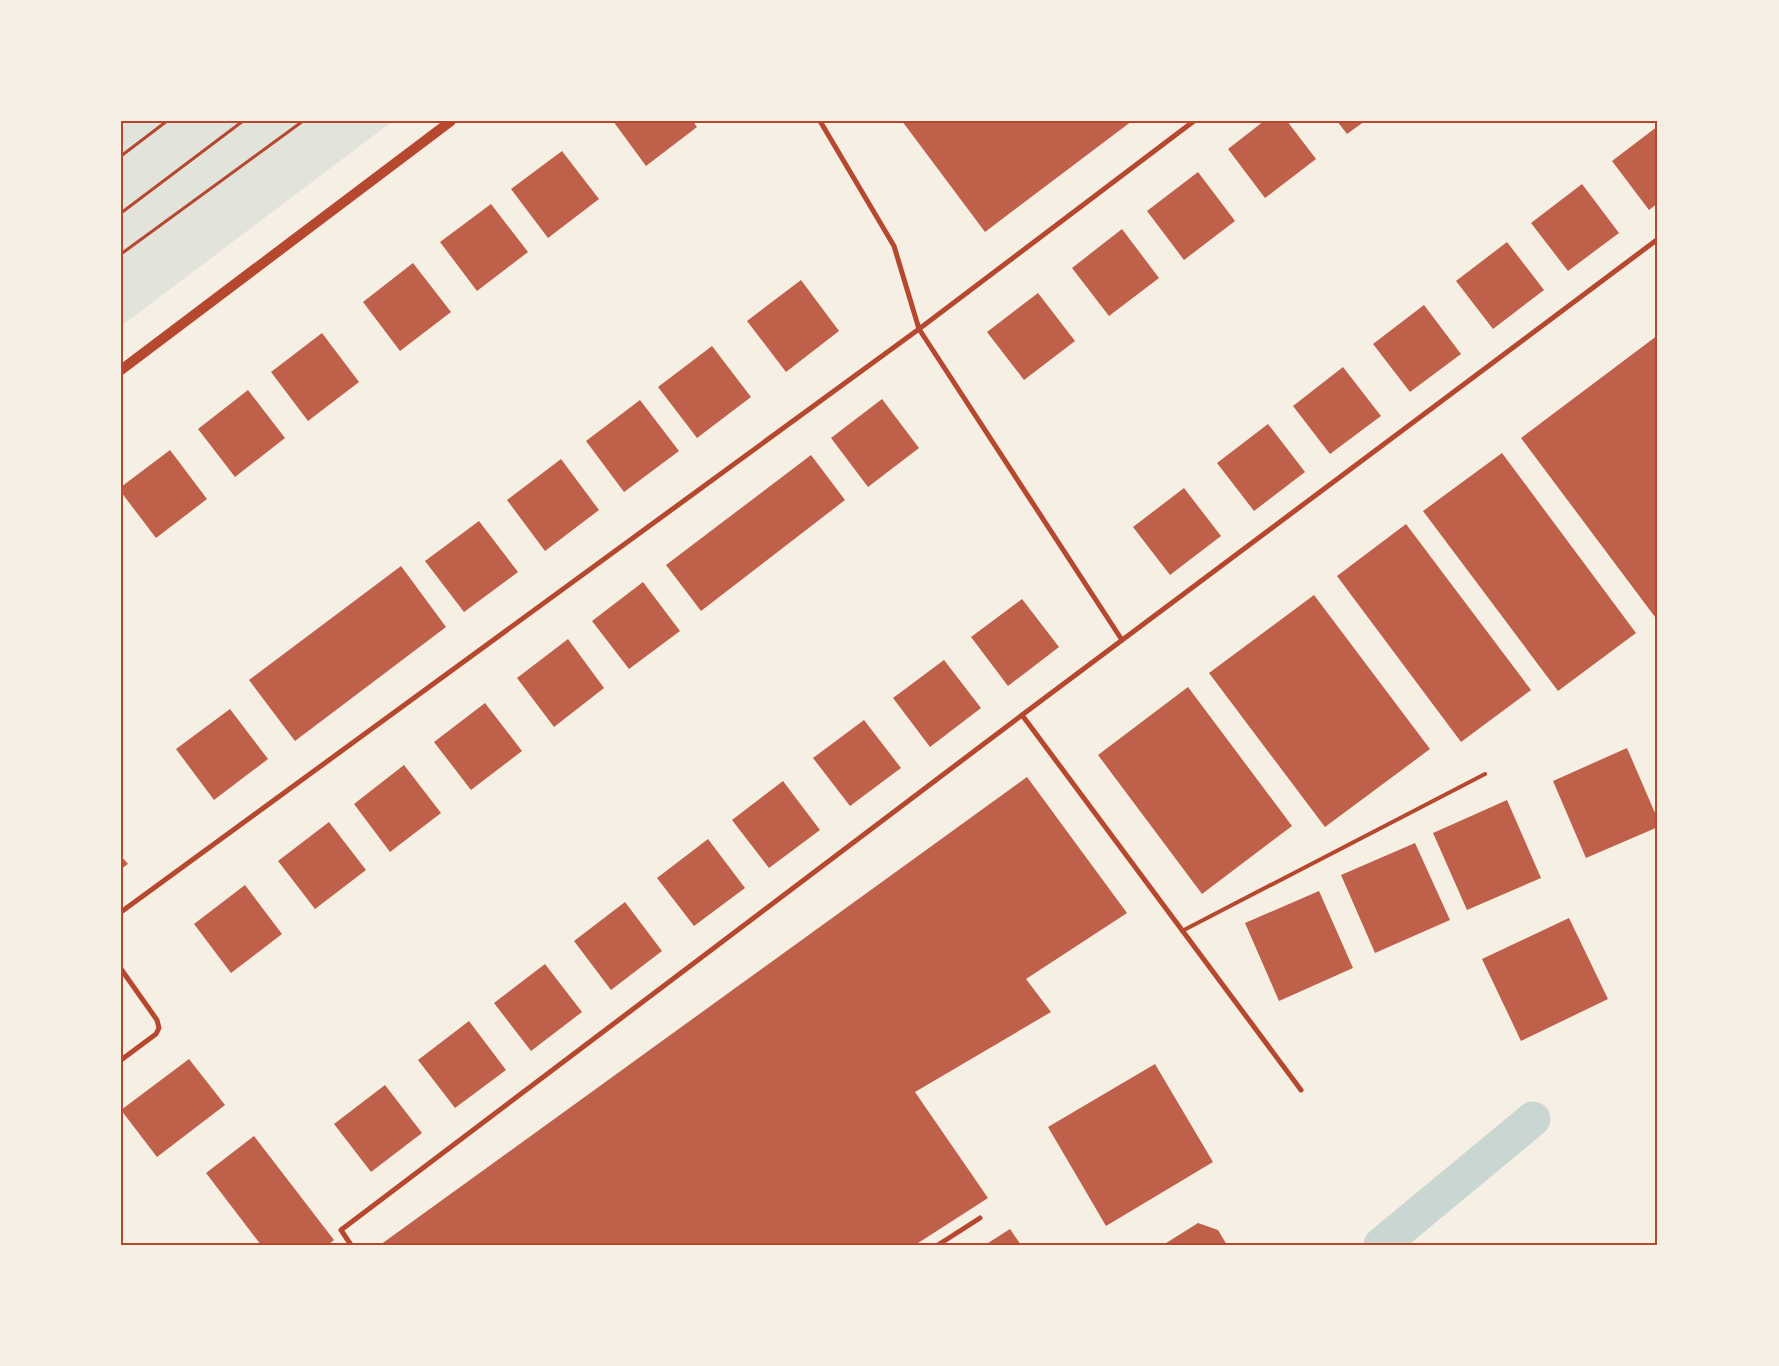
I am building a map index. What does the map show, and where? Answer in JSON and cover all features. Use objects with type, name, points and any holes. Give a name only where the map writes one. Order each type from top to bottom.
[{"type":"main road","points":[[121,370],[451,121]]},
{"type":"street","points":[[820,121],[894,246],[919,329],[1122,640]]},
{"type":"street","points":[[121,912],[919,329],[1194,121]]},
{"type":"street","points":[[351,1245],[341,1230],[1022,715],[1658,239]]},
{"type":"street","points":[[1022,715],[1301,1090]]},
{"type":"street","points":[[121,969],[157,1020],[159,1028],[156,1034],[121,1060]]},
{"type":"street","points":[[938,1245],[980,1218]]},
{"type":"lane","points":[[1182,930],[1486,774]]},
{"type":"path","points":[[121,156],[167,121]]},
{"type":"path","points":[[121,213],[243,121]]},
{"type":"path","points":[[121,254],[303,121]]},
{"type":"shaded area","points":[[121,121],[393,121],[121,326]]},
{"type":"building","points":[[613,121],[693,121],[697,127],[646,166]]},
{"type":"building","points":[[902,121],[1132,121],[985,232]]},
{"type":"building","points":[[1264,121],[1287,121],[1316,159],[1265,198],[1228,149]]},
{"type":"building","points":[[1337,121],[1365,121],[1347,134]]},
{"type":"building","points":[[1658,126],[1658,203],[1649,210],[1612,161]]},
{"type":"building","points":[[562,151],[599,199],[548,238],[511,189]]},
{"type":"building","points":[[1198,172],[1235,221],[1184,260],[1147,211]]},
{"type":"building","points":[[1582,184],[1619,233],[1568,271],[1531,223]]},
{"type":"building","points":[[491,204],[528,252],[477,291],[440,242]]},
{"type":"building","points":[[1122,229],[1159,278],[1109,316],[1072,268]]},
{"type":"building","points":[[1507,242],[1544,290],[1493,329],[1456,281]]},
{"type":"building","points":[[413,263],[451,312],[400,351],[363,302]]},
{"type":"building","points":[[801,280],[839,331],[786,372],[747,321]]},
{"type":"building","points":[[1038,293],[1075,341],[1024,380],[987,332]]},
{"type":"building","points":[[1424,305],[1461,354],[1410,392],[1373,344]]},
{"type":"building","points":[[322,333],[359,382],[308,421],[271,372]]},
{"type":"building","points":[[1658,335],[1658,621],[1521,438]]},
{"type":"building","points":[[712,346],[751,397],[697,438],[658,387]]},
{"type":"building","points":[[1343,367],[1381,416],[1330,454],[1293,406]]},
{"type":"building","points":[[248,390],[285,438],[235,477],[198,429]]},
{"type":"building","points":[[882,399],[919,448],[868,487],[831,438]]},
{"type":"building","points":[[640,400],[679,451],[624,492],[586,441]]},
{"type":"building","points":[[1268,424],[1305,472],[1254,511],[1217,463]]},
{"type":"building","points":[[170,450],[207,499],[156,538],[121,492],[121,487]]},
{"type":"building","points":[[1502,453],[1636,633],[1558,691],[1423,511]]},
{"type":"building","points":[[811,455],[845,500],[701,611],[666,565]]},
{"type":"building","points":[[561,459],[599,510],[545,551],[507,500]]},
{"type":"building","points":[[1184,488],[1221,536],[1170,575],[1133,527]]},
{"type":"building","points":[[479,521],[518,572],[464,612],[425,561]]},
{"type":"building","points":[[1406,524],[1531,690],[1461,742],[1337,576]]},
{"type":"building","points":[[401,566],[446,627],[295,741],[249,680]]},
{"type":"building","points":[[643,582],[680,631],[629,669],[592,621]]},
{"type":"building","points":[[1314,595],[1430,749],[1325,827],[1209,673]]},
{"type":"building","points":[[1022,599],[1059,647],[1008,686],[971,637]]},
{"type":"building","points":[[568,639],[604,688],[554,727],[517,678]]},
{"type":"building","points":[[944,660],[981,708],[930,747],[893,698]]},
{"type":"building","points":[[1188,687],[1292,826],[1202,894],[1098,755]]},
{"type":"building","points":[[485,703],[522,751],[471,790],[434,742]]},
{"type":"building","points":[[230,709],[268,759],[214,800],[176,749]]},
{"type":"building","points":[[864,720],[901,768],[850,806],[813,758]]},
{"type":"building","points":[[1627,748],[1658,820],[1658,827],[1586,858],[1553,781]]},
{"type":"building","points":[[404,765],[441,813],[390,852],[354,804]]},
{"type":"building","points":[[1027,777],[1127,913],[1026,979],[1051,1012],[915,1092],[988,1198],[915,1245],[380,1245]]},
{"type":"building","points":[[783,781],[820,830],[769,868],[732,820]]},
{"type":"building","points":[[1507,800],[1541,878],[1467,910],[1433,833]]},
{"type":"building","points":[[329,822],[366,870],[315,909],[278,861]]},
{"type":"building","points":[[708,839],[745,888],[694,926],[657,878]]},
{"type":"building","points":[[1415,843],[1450,920],[1375,953],[1341,875]]},
{"type":"building","points":[[121,856],[128,864],[121,869]]},
{"type":"building","points":[[245,885],[282,934],[231,973],[194,924]]},
{"type":"building","points":[[1319,891],[1353,968],[1279,1001],[1245,923]]},
{"type":"building","points":[[625,902],[662,951],[611,990],[574,941]]},
{"type":"building","points":[[1569,918],[1608,999],[1521,1041],[1482,959]]},
{"type":"building","points":[[545,964],[582,1012],[531,1051],[494,1003]]},
{"type":"building","points":[[469,1021],[506,1070],[455,1108],[418,1060]]},
{"type":"building","points":[[189,1059],[225,1105],[157,1157],[121,1110]]},
{"type":"building","points":[[1155,1064],[1213,1162],[1106,1226],[1048,1127]]},
{"type":"building","points":[[385,1085],[422,1133],[371,1172],[334,1124]]},
{"type":"building","points":[[254,1136],[334,1240],[328,1245],[261,1245],[206,1173]]},
{"type":"building","points":[[1198,1223],[1218,1230],[1227,1245],[1163,1245]]},
{"type":"building","points":[[1010,1229],[1021,1245],[985,1245]]},
{"type":"waterway","points":[[1381,1245],[1533,1119]]}]
